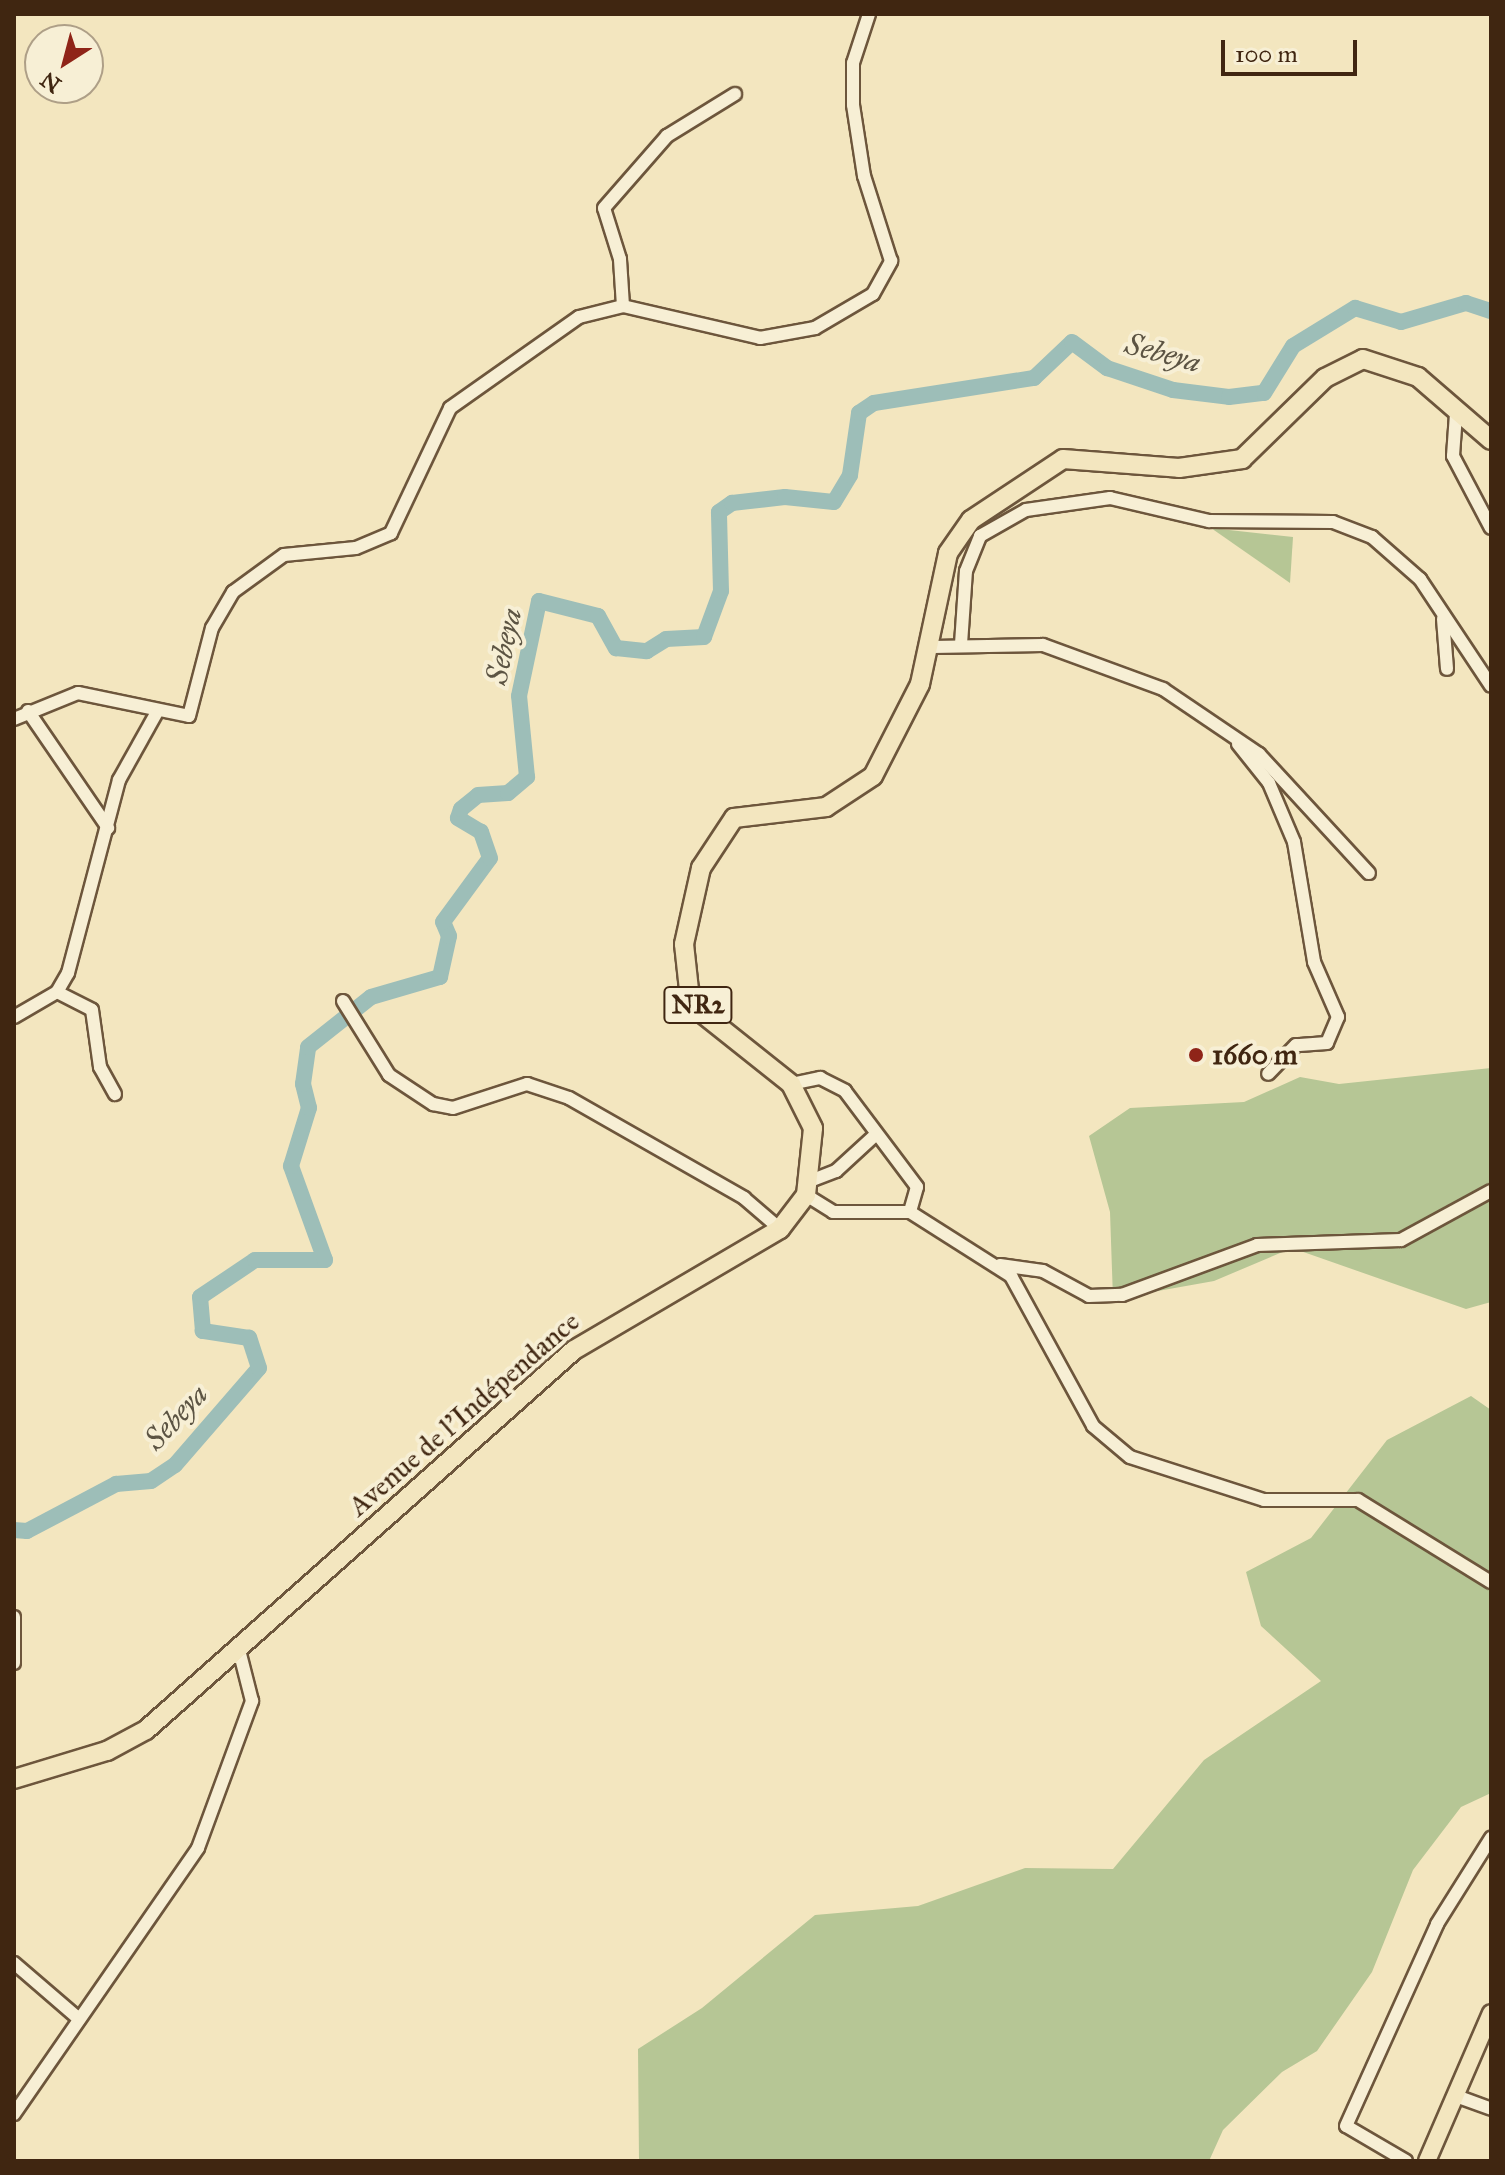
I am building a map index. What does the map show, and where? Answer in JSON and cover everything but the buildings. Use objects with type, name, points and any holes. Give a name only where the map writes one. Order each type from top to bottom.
[{"type":"highway","name":"NR2","points":[[808,1188],[813,1128],[791,1084],[703,1014],[689,990],[684,944],[701,868],[734,818],[826,807],[855,794],[883,759],[933,647],[956,535],[1011,489],[1063,459],[1179,468],[1242,459],[1325,378],[1363,359],[1418,377],[1456,414],[1491,440]]},
{"type":"highway","name":"Avenue de l'Indépendance","points":[[14,1779],[107,1751],[146,1730],[240,1654],[574,1350],[780,1229],[808,1188]]},
{"type":"main road","points":[[1427,2161],[1491,2013]]},
{"type":"street","points":[[14,719],[28,711],[91,693],[157,712],[189,716],[212,628],[225,601],[257,570],[284,555],[356,548],[391,533],[450,408],[552,332],[623,306],[760,338],[815,328],[873,294],[891,261],[864,176],[853,105],[853,63],[869,14]]},
{"type":"street","points":[[623,306],[620,259],[604,208],[667,136],[735,94]]},
{"type":"street","points":[[1456,414],[1453,456],[1491,528]]},
{"type":"street","points":[[961,644],[966,571],[980,536],[1026,510],[1110,498],[1209,521],[1354,528],[1402,559],[1491,686]]},
{"type":"street","points":[[1442,616],[1447,669]]},
{"type":"street","points":[[933,647],[1011,642],[1079,655],[1221,723],[1311,804],[1369,873]]},
{"type":"street","points":[[28,711],[108,828]]},
{"type":"street","points":[[14,1017],[57,992],[126,764],[157,712]]},
{"type":"street","points":[[1221,723],[1279,804],[1305,890],[1314,962],[1338,1017],[1327,1043],[1296,1045],[1268,1074]]},
{"type":"street","points":[[57,992],[92,1010],[100,1067],[115,1094]]},
{"type":"street","points":[[348,1007],[389,1075],[433,1104],[453,1108],[527,1084],[569,1098],[744,1198],[780,1229]]},
{"type":"street","points":[[791,1084],[833,1082],[917,1187],[910,1212]]},
{"type":"street","points":[[874,1136],[836,1171],[808,1188],[833,1212],[872,1206],[910,1212],[997,1265],[1020,1288],[1038,1337],[1093,1426],[1130,1457],[1264,1500],[1358,1500],[1491,1582]]},
{"type":"street","points":[[997,1265],[1043,1271],[1089,1296],[1122,1295],[1257,1245],[1401,1240],[1491,1191]]},
{"type":"street","points":[[14,1617],[14,1663]]},
{"type":"street","points":[[14,2114],[208,1827],[252,1701],[240,1654]]},
{"type":"street","points":[[1406,2161],[1346,2126],[1437,1924],[1491,1838]]},
{"type":"street","points":[[14,1963],[79,2019]]},
{"type":"street","points":[[1456,2096],[1491,2109]]},
{"type":"green space","points":[[1211,528],[1293,537],[1290,583]]},
{"type":"green space","points":[[1491,1068],[1491,1302],[1466,1309],[1292,1248],[1214,1281],[1113,1299],[1110,1212],[1089,1136],[1130,1108],[1244,1102],[1300,1077],[1339,1084]]},
{"type":"green space","points":[[1471,1396],[1491,1410],[1491,1793],[1461,1807],[1413,1870],[1372,1972],[1317,2051],[1282,2072],[1223,2130],[1209,2161],[639,2161],[638,2049],[702,2008],[815,1915],[918,1906],[1025,1868],[1113,1869],[1204,1760],[1321,1681],[1261,1626],[1246,1572],[1311,1538],[1387,1440]]},
{"type":"waterway","name":"Sebeya","points":[[14,1530],[27,1531],[116,1484],[151,1481],[175,1465],[259,1368],[249,1338],[203,1331],[200,1297],[255,1260],[325,1260],[291,1166],[309,1108],[303,1084],[308,1047],[371,997],[440,977],[449,936],[443,922],[490,858],[481,832],[458,818],[461,809],[478,795],[508,793],[527,777],[519,696],[539,601],[598,616],[616,648],[647,651],[666,639],[704,637],[721,591],[719,512],[732,503],[785,497],[834,502],[850,475],[859,413],[874,403],[1034,378],[1072,342],[1107,368],[1173,390],[1229,397],[1264,393],[1293,346],[1355,308],[1401,322],[1466,303],[1491,311]]},
{"type":"place","name":"1660 m","points":[[1196,1055]]}]
